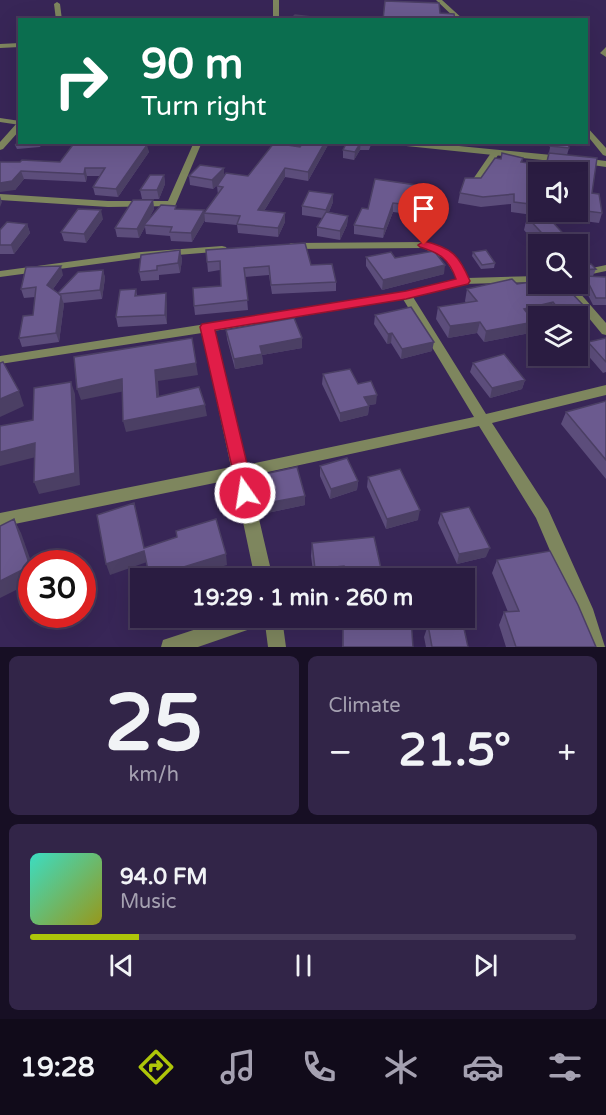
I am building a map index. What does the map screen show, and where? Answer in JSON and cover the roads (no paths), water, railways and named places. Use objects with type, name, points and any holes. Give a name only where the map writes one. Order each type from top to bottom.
[{"type":"street","points":[[276,0],[276,18]]},
{"type":"street","points":[[439,0],[459,18]]},
{"type":"street","points":[[57,4],[59,18]]},
{"type":"street","points":[[0,46],[18,45]]},
{"type":"street","points":[[606,49],[603,53],[606,56]]},
{"type":"street","points":[[0,120],[18,124]]},
{"type":"street","points":[[0,147],[18,126]]},
{"type":"street","points":[[588,130],[606,153]]},
{"type":"street","points":[[0,197],[108,204],[172,204],[197,144]]},
{"type":"street","points":[[409,144],[606,164]]},
{"type":"street","points":[[474,185],[496,152]]},
{"type":"street","points":[[278,246],[424,245],[444,251],[457,264],[464,281]]},
{"type":"street","points":[[0,274],[141,255],[235,248]]},
{"type":"street","points":[[588,272],[606,268]]},
{"type":"street","points":[[0,360],[406,295],[464,281],[528,279]]},
{"type":"street","points":[[575,294],[606,331]]},
{"type":"street","points":[[406,295],[542,514],[584,609],[596,647]]},
{"type":"street","points":[[207,327],[262,568]]},
{"type":"street","points":[[0,520],[483,420],[606,390]]},
{"type":"street","points":[[170,647],[228,628]]},
{"type":"street","points":[[274,628],[277,647]]}]
